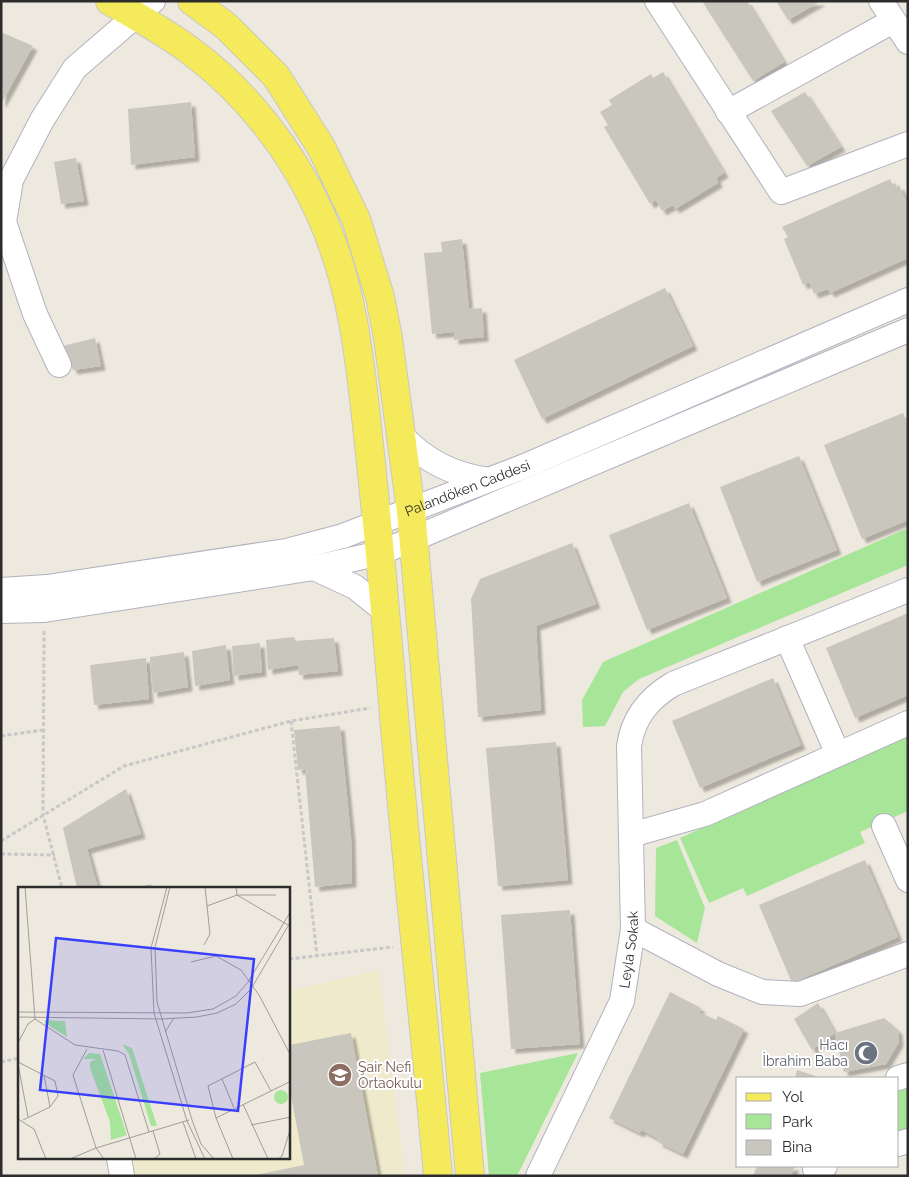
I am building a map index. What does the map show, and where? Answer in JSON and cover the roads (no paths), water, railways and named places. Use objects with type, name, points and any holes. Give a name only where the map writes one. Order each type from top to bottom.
[{"type":"main road","points":[[110,1],[145,9],[228,82],[258,116],[290,158],[318,209],[337,253],[351,301],[360,361],[386,612],[438,1176]]},
{"type":"main road","points":[[192,1],[226,26],[276,76],[321,147],[340,182],[356,219],[380,297],[414,539],[470,1176]]},
{"type":"street","points":[[657,1],[781,192],[908,144]]},
{"type":"street","points":[[880,1],[908,42]]},
{"type":"street","points":[[59,365],[35,314],[4,222],[11,180],[42,120],[74,68],[145,9]]},
{"type":"street","points":[[728,112],[893,21]]},
{"type":"street","name":"Palandöken Caddesi","points":[[1,590],[47,587],[286,551],[312,545],[377,524],[489,480],[908,300]]},
{"type":"street","name":"Palandöken Caddesi","points":[[1,611],[44,610],[314,568],[380,553],[908,330]]},
{"type":"street","points":[[400,434],[411,446],[438,466],[471,478],[489,480]]},
{"type":"street","points":[[314,568],[355,587],[386,612]]},
{"type":"street","name":"Leyla Sokak","points":[[538,1176],[622,1001],[633,929],[629,746],[631,730],[645,707],[659,692],[673,684],[908,590]]},
{"type":"street","points":[[787,638],[838,754]]},
{"type":"street","points":[[632,834],[704,814],[908,724]]},
{"type":"street","points":[[884,826],[908,880]]},
{"type":"street","points":[[633,929],[718,974],[762,992],[800,994],[908,954]]},
{"type":"street","points":[[119,1160],[122,1176]]},
{"type":"place","name":"Hacı İbrahim Baba","points":[[866,1053]]},
{"type":"place","name":"Şair Nefi Ortaokulu","points":[[340,1075]]}]
